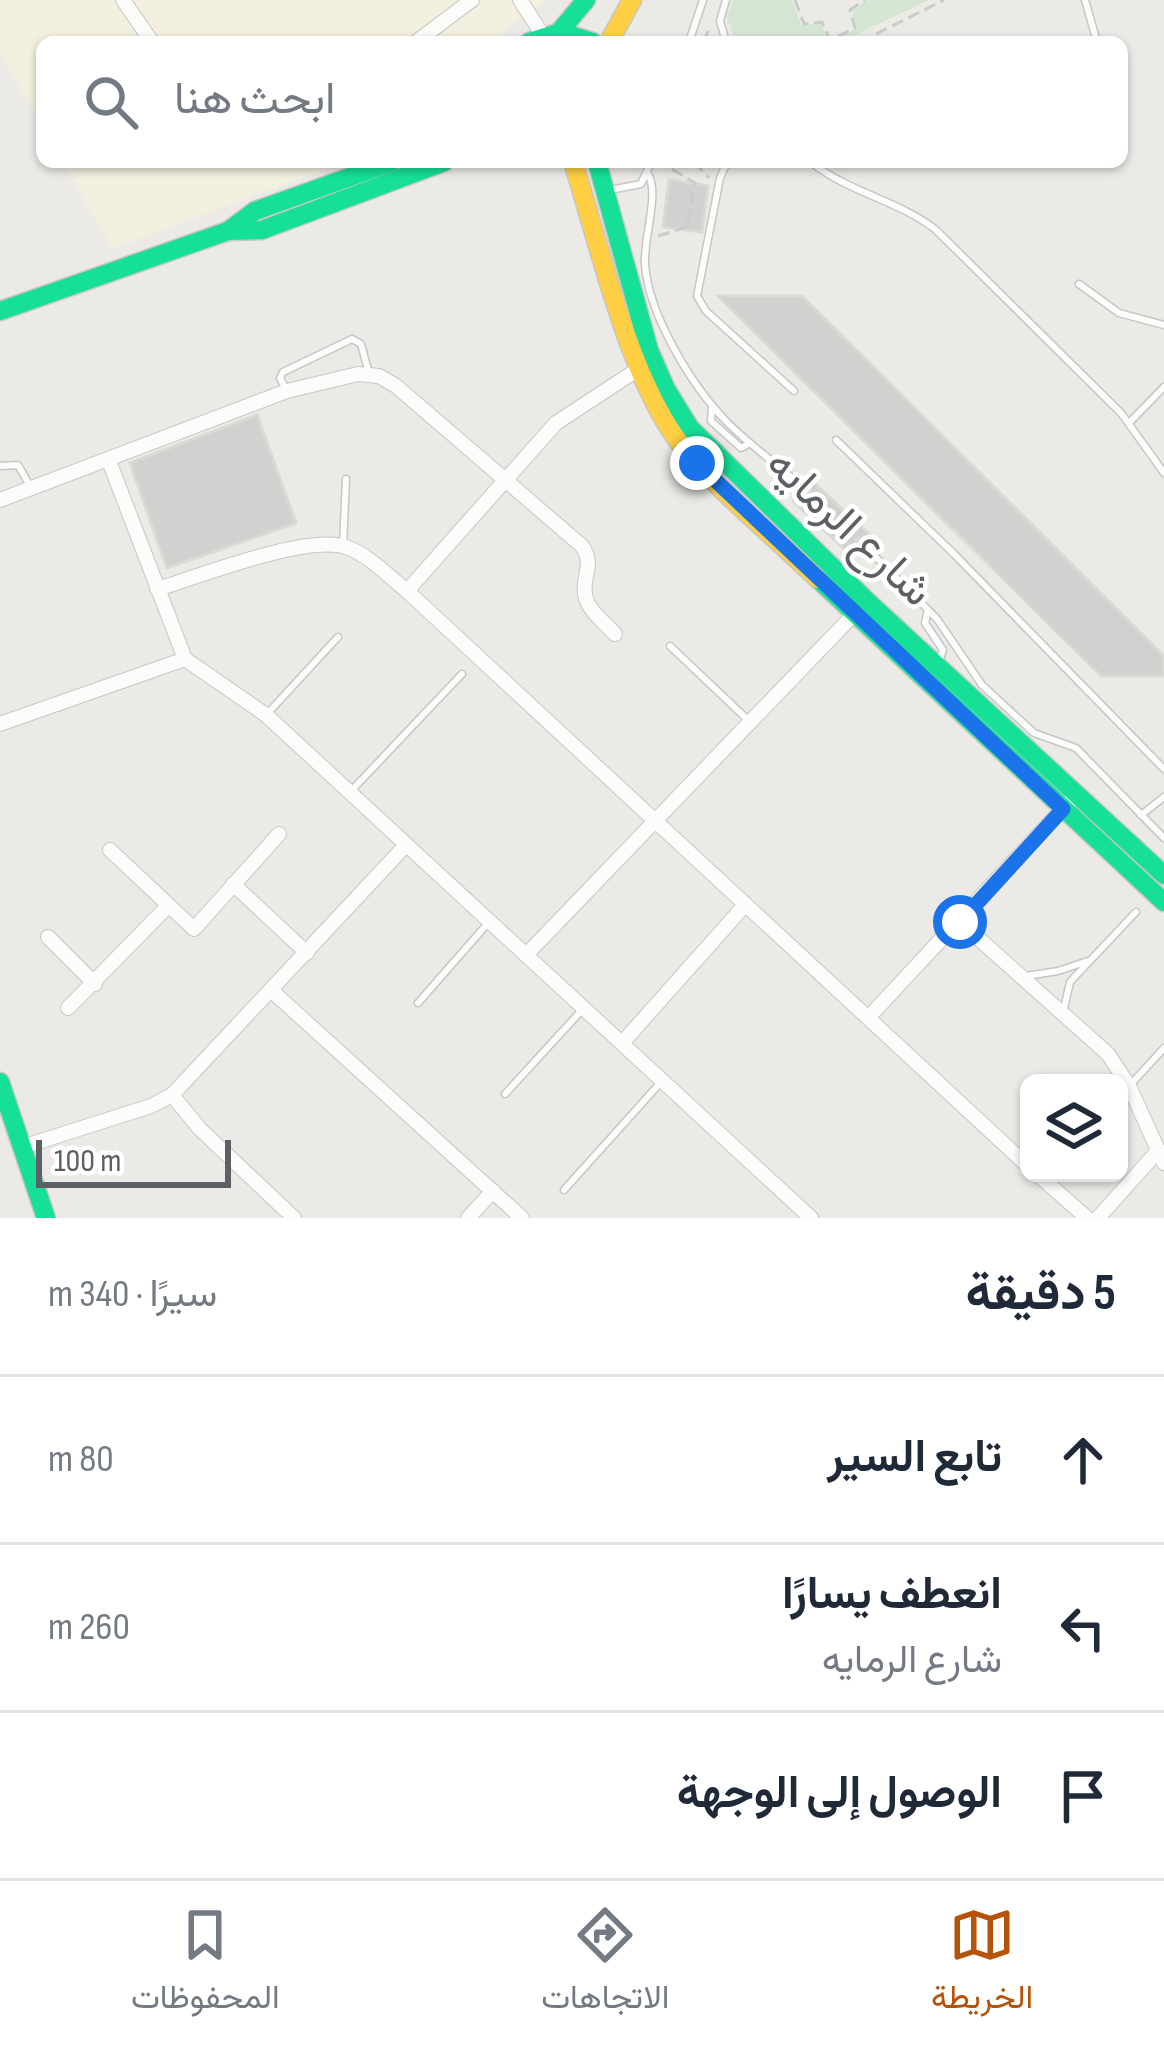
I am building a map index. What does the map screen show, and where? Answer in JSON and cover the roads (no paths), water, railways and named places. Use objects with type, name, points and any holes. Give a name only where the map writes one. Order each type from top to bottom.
[{"type":"street","points":[[123,0],[148,36]]},
{"type":"street","points":[[424,36],[472,0]]},
{"type":"street","points":[[520,0],[544,36],[586,0]]},
{"type":"street","points":[[612,36],[632,0]]},
{"type":"street","points":[[0,311],[228,231],[255,211],[375,168]]},
{"type":"street","points":[[228,231],[262,230],[427,168]]},
{"type":"street","name":"شارع الرمايه","points":[[575,168],[646,365],[700,440],[860,608],[1070,802],[1164,875]]},
{"type":"street","name":"شارع الرمايه","points":[[599,168],[646,365]]},
{"type":"street","points":[[407,591],[556,423],[646,365]]},
{"type":"street","points":[[0,500],[287,391],[369,374],[396,386],[582,546],[590,566],[588,603],[615,634]]},
{"type":"street","points":[[109,460],[185,658],[266,716],[811,1218]]},
{"type":"street","points":[[157,589],[304,546],[343,546],[358,552],[407,591],[1020,1159]]},
{"type":"street","points":[[526,955],[860,608]]},
{"type":"street","name":"شارع الرمايه","points":[[860,608],[938,665],[1164,902]]},
{"type":"street","points":[[0,724],[185,658]]},
{"type":"street","points":[[868,1018],[1070,802]]},
{"type":"street","points":[[110,850],[194,929],[279,834]]},
{"type":"street","points":[[22,1147],[172,1095],[406,845]]},
{"type":"street","points":[[233,884],[307,953]]},
{"type":"street","points":[[623,1042],[745,905]]},
{"type":"street","points":[[68,1008],[168,906]]},
{"type":"street","points":[[960,922],[1108,1054],[1129,1086],[1161,1158],[1098,1218]]},
{"type":"street","points":[[48,937],[95,984]]},
{"type":"street","points":[[272,991],[522,1218]]},
{"type":"street","points":[[0,1082],[46,1218]]},
{"type":"street","points":[[172,1095],[200,1129],[294,1218]]},
{"type":"street","points":[[1046,1182],[1087,1218]]},
{"type":"street","points":[[468,1218],[493,1191]]},
{"type":"lane","points":[[691,36],[703,0]]},
{"type":"lane","points":[[724,36],[720,24],[726,0]]},
{"type":"lane","points":[[1085,0],[1095,36]]},
{"type":"lane","points":[[603,191],[637,186],[650,168]]},
{"type":"lane","points":[[716,168],[720,178]]},
{"type":"lane","points":[[725,168],[697,296],[706,311],[794,392]]},
{"type":"lane","points":[[819,168],[936,230],[1129,423],[1164,473]]},
{"type":"lane","points":[[648,174],[654,188],[645,239],[646,277],[659,318],[712,406],[711,421],[735,446],[750,443],[804,489]]},
{"type":"lane","points":[[1079,284],[1119,314],[1164,325]]},
{"type":"lane","points":[[287,391],[280,378],[283,372],[352,339],[361,344],[369,374]]},
{"type":"lane","points":[[1129,423],[1164,387]]},
{"type":"lane","points":[[836,440],[1164,769]]},
{"type":"lane","points":[[0,466],[18,466],[32,489]]},
{"type":"lane","points":[[343,546],[346,479]]},
{"type":"lane","points":[[862,543],[928,610],[982,685],[1038,736],[1072,746],[1164,838]]},
{"type":"lane","points":[[928,610],[925,623],[943,650],[938,665]]},
{"type":"lane","points":[[266,716],[338,638]]},
{"type":"lane","points":[[670,646],[751,722]]},
{"type":"lane","points":[[349,793],[462,674]]},
{"type":"lane","points":[[1142,815],[1164,797]]},
{"type":"lane","points":[[1063,1013],[1070,982],[1136,912]]},
{"type":"lane","points":[[418,1003],[489,922]]},
{"type":"lane","points":[[1022,976],[1058,971],[1092,959]]},
{"type":"lane","points":[[505,1094],[585,1007]]},
{"type":"lane","points":[[1129,1086],[1164,1048]]},
{"type":"lane","points":[[564,1190],[664,1079]]}]
